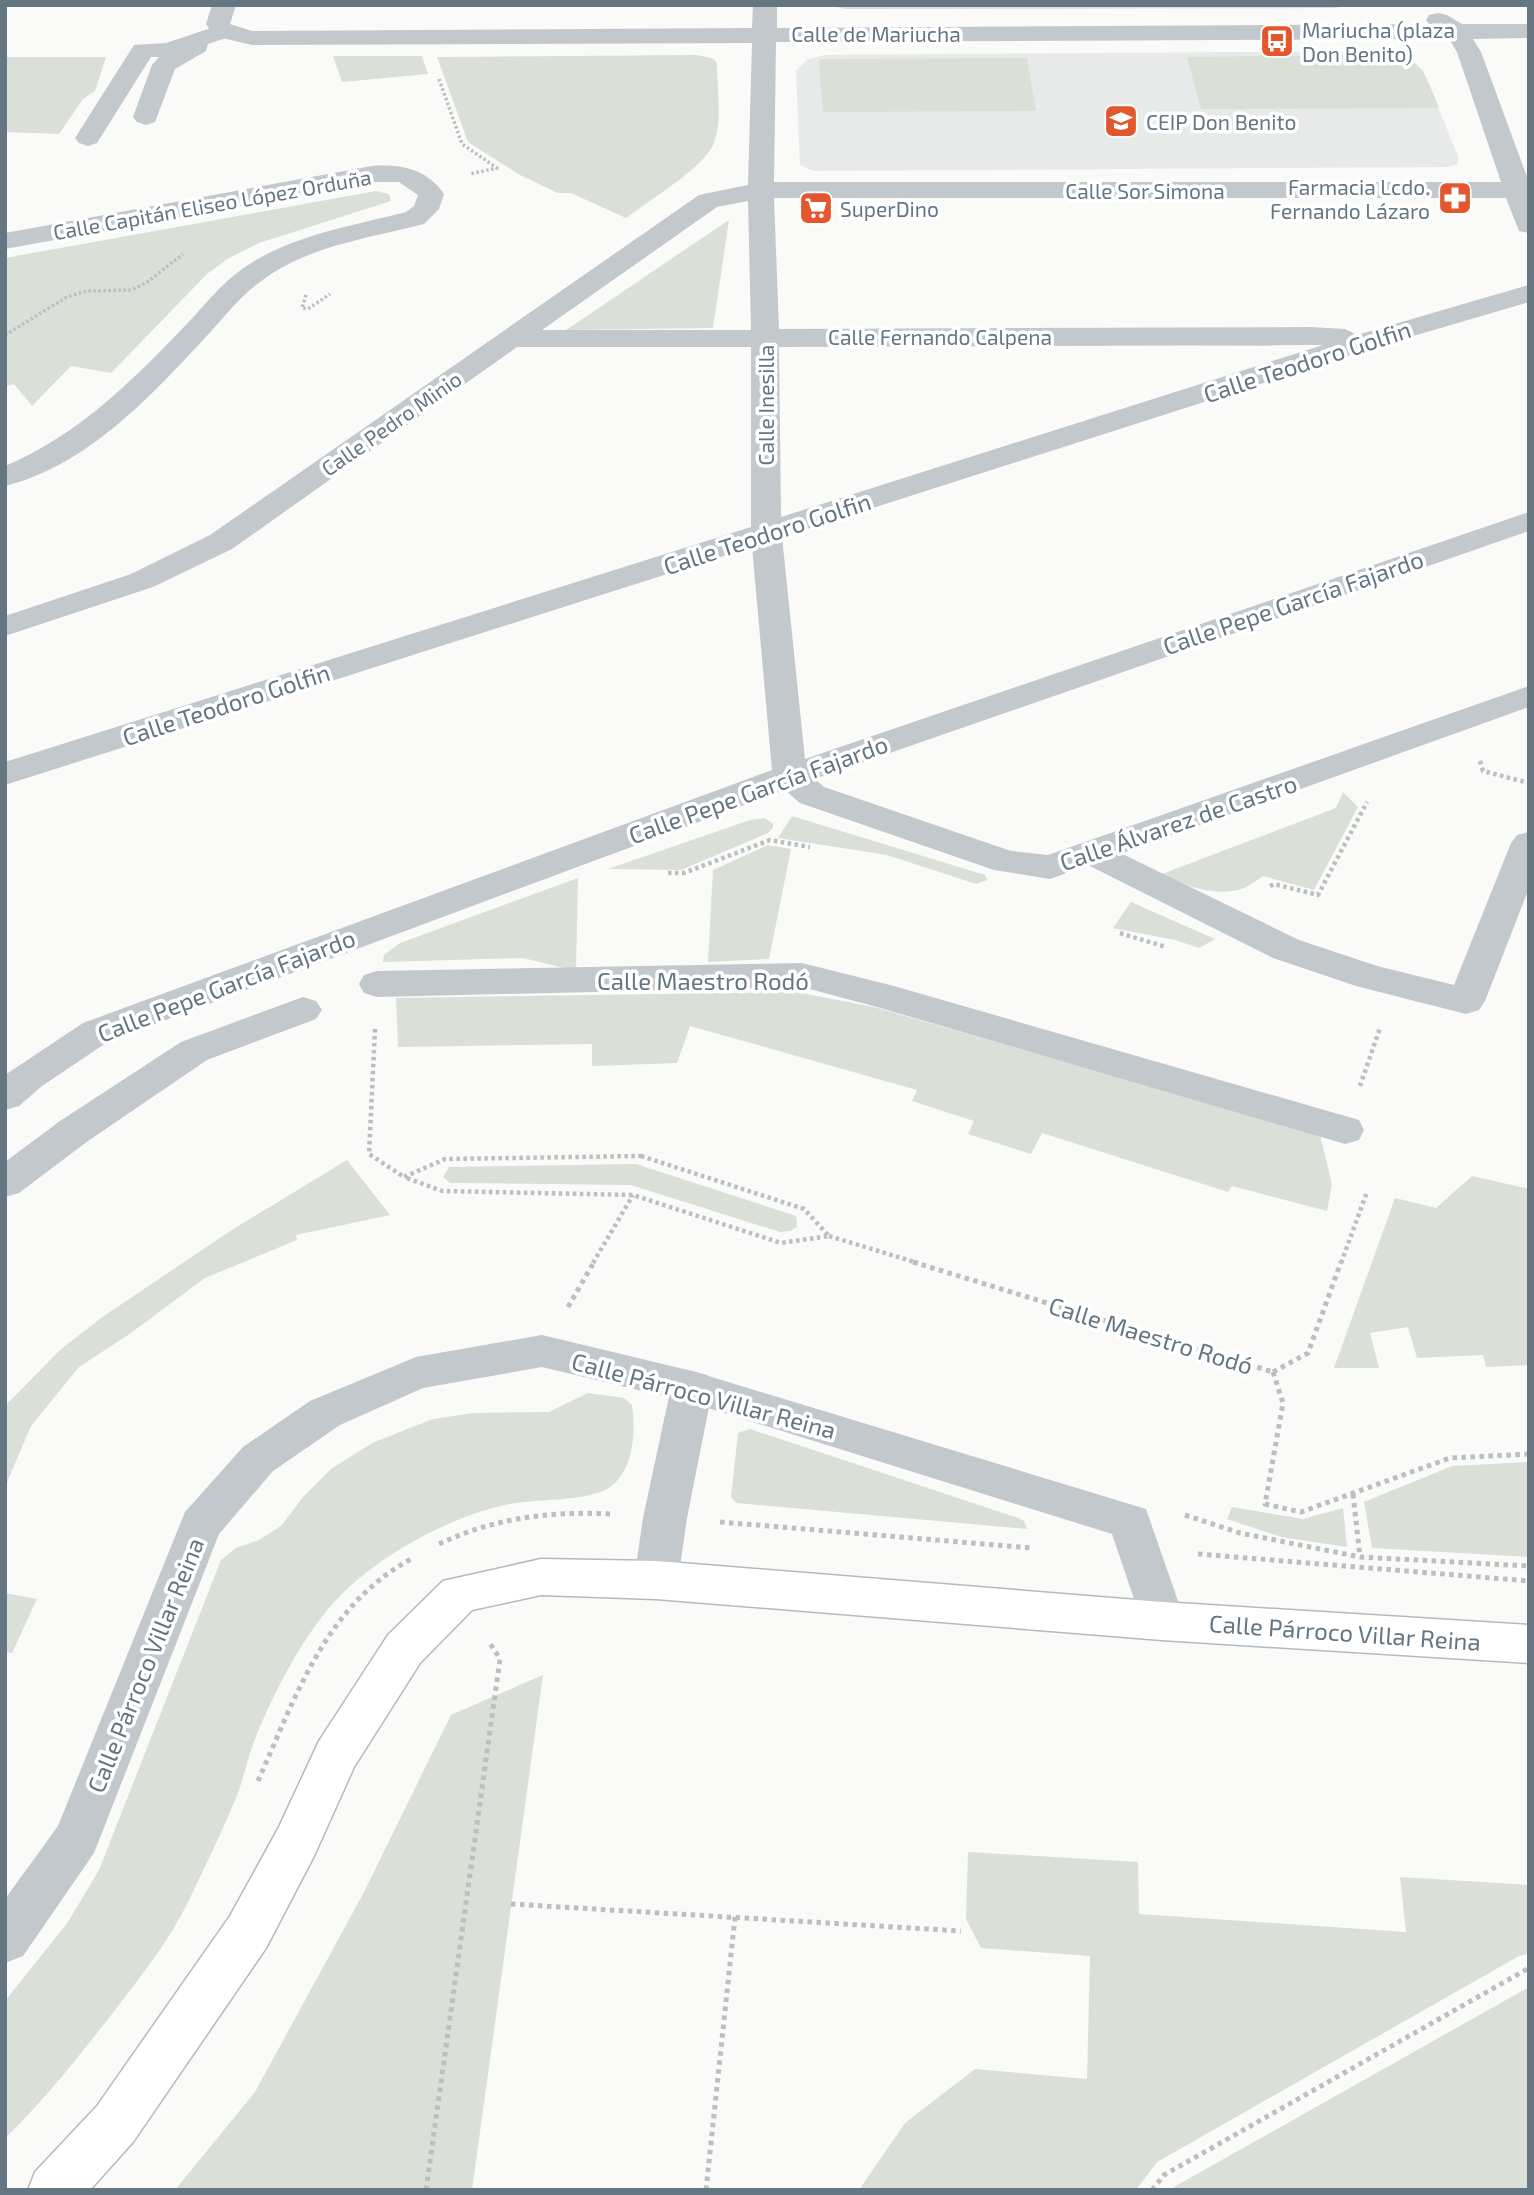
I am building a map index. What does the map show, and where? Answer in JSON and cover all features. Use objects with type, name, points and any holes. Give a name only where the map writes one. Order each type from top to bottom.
[{"type":"street","points":[[223,31],[218,24],[224,5]]},
{"type":"street","points":[[1422,5],[1424,11],[1456,31],[1469,52],[1522,190],[1529,225]]},
{"type":"street","name":"Calle de Mariucha","points":[[223,31],[253,37],[423,35],[450,24],[765,19],[1529,31]]},
{"type":"street","name":"Calle Inesilla","points":[[765,19],[761,190],[766,534],[790,776]]},
{"type":"street","points":[[146,117],[164,65],[223,31]]},
{"type":"street","points":[[88,138],[144,50],[169,50],[223,31]]},
{"type":"street","name":"Calle Capitán Eliseo López Orduña","points":[[5,241],[372,174],[401,174],[425,186]]},
{"type":"street","points":[[5,477],[37,465],[97,428],[156,373],[256,271],[293,252],[415,218],[430,202],[431,194],[425,186]]},
{"type":"street","name":"Calle Sor Simona","points":[[761,190],[1522,190]]},
{"type":"street","name":"Calle Pedro Minio","points":[[5,626],[136,585],[193,559],[222,542],[708,201],[761,190]]},
{"type":"street","name":"Calle Teodoro Golfin","points":[[5,775],[1369,340],[1529,293]]},
{"type":"street","name":"Calle Fernando Calpena","points":[[510,339],[1310,336],[1369,340]]},
{"type":"street","name":"Calle Pepe García Fajardo","points":[[13,1081],[96,1032],[790,776],[1529,521]]},
{"type":"street","name":"Calle Álvarez de Castro","points":[[790,776],[812,795],[1007,862],[1050,867],[1094,854],[1529,696]]},
{"type":"street","points":[[1094,854],[1297,953],[1368,976],[1466,1001],[1529,843]]},
{"type":"street","name":"Calle Maestro Rodó","points":[[377,984],[802,975],[881,995],[1345,1130]]},
{"type":"street","points":[[5,1183],[74,1131],[194,1051],[303,1010]]},
{"type":"street","name":"Calle Párroco Villar Reina","points":[[8,1933],[77,1838],[201,1525],[258,1459],[325,1413],[416,1373],[542,1351],[692,1387],[1130,1522],[1162,1621]]},
{"type":"street","points":[[656,1580],[665,1518],[692,1387]]},
{"type":"street","name":"Calle Párroco Villar Reina","points":[[459,1594],[541,1577],[656,1580],[1162,1621],[1529,1644]]},
{"type":"street","points":[[54,2190],[115,2124],[248,1932],[297,1841],[336,1755],[404,1649],[459,1594]]},
{"type":"path","points":[[423,35],[462,144],[497,168],[425,186]]},
{"type":"path","points":[[1230,921],[1273,884],[1318,895],[1365,810],[1377,751]]},
{"type":"path","name":"Calle Maestro Rodó","points":[[377,984],[369,1154],[404,1177],[442,1191],[633,1195],[780,1242],[829,1236],[1273,1372]]},
{"type":"path","points":[[1345,1130],[1381,1026]]},
{"type":"path","points":[[404,1177],[445,1159],[641,1156],[804,1209],[829,1236]]},
{"type":"path","points":[[1367,1192],[1308,1353],[1273,1372],[1283,1403],[1265,1504],[1301,1512],[1450,1458],[1529,1454]]},
{"type":"path","points":[[542,1351],[633,1195]]},
{"type":"path","points":[[1353,1494],[1360,1557]]},
{"type":"path","points":[[427,1550],[450,1538],[513,1516],[577,1512],[1045,1549]]},
{"type":"path","points":[[1138,1549],[1529,1581]]},
{"type":"path","points":[[256,1787],[308,1669],[348,1607],[393,1569],[415,1556]]},
{"type":"path","points":[[426,2190],[500,1660],[459,1594]]},
{"type":"path","points":[[511,1904],[961,1931]]},
{"type":"path","points":[[706,2190],[735,1917]]},
{"type":"path","points":[[1152,2190],[1164,2175],[1529,1968]]},
{"type":"shaded area","points":[[829,5],[1348,5],[1335,8],[845,9]]},
{"type":"shaded area","name":"CEIP Don Benito","points":[[1371,51],[1403,56],[1423,70],[1459,159],[1457,164],[1448,167],[814,171],[800,165],[796,71],[807,60],[824,55]]},
{"type":"shaded area","points":[[1382,52],[1406,58],[1421,69],[1439,108],[1201,109],[1187,57],[1381,55]]},
{"type":"shaded area","points":[[697,55],[714,59],[717,63],[719,116],[713,145],[708,154],[687,174],[626,218],[571,193],[558,193],[520,175],[468,142],[437,57]]},
{"type":"shaded area","points":[[333,56],[422,56],[428,74],[342,82]]},
{"type":"shaded area","points":[[5,57],[106,57],[95,91],[83,99],[59,134],[5,132]]},
{"type":"shaded area","points":[[1027,58],[1036,111],[823,112],[819,59]]},
{"type":"shaded area","points":[[376,191],[389,194],[391,201],[259,243],[227,259],[207,274],[111,373],[71,366],[32,406],[14,384],[5,386],[5,258]]},
{"type":"shaded area","points":[[729,220],[713,328],[566,330]]},
{"type":"shaded area","points":[[1343,792],[1358,807],[1314,890],[1263,876],[1234,891],[1213,891],[1181,883],[1162,874],[1336,808]]},
{"type":"shaded area","points":[[792,816],[985,875],[987,880],[976,884],[887,855],[778,838]]},
{"type":"shaded area","points":[[765,818],[773,824],[768,833],[681,870],[608,869],[750,820]]},
{"type":"shaded area","points":[[768,845],[791,849],[769,959],[708,962],[713,870]]},
{"type":"shaded area","points":[[578,878],[576,971],[523,958],[383,962],[384,955],[400,943]]},
{"type":"shaded area","points":[[1131,902],[1215,939],[1199,948],[1175,940],[1113,928]]},
{"type":"shaded area","points":[[796,992],[874,1007],[1320,1135],[1332,1184],[1327,1211],[1232,1186],[1228,1192],[1042,1133],[1031,1154],[968,1134],[974,1121],[912,1101],[917,1090],[690,1026],[677,1063],[592,1066],[592,1044],[398,1047],[396,998]]},
{"type":"shaded area","points":[[347,1160],[390,1215],[296,1235],[297,1240],[205,1278],[128,1335],[79,1367],[31,1426],[5,1487],[5,1406],[60,1350],[101,1318],[230,1231]]},
{"type":"shaded area","points":[[636,1164],[796,1216],[797,1227],[780,1232],[631,1185],[450,1183],[443,1177],[449,1167]]},
{"type":"shaded area","points":[[1472,1176],[1529,1189],[1529,1365],[1486,1367],[1483,1355],[1417,1358],[1408,1327],[1370,1333],[1379,1368],[1334,1368],[1395,1198],[1436,1208]]},
{"type":"shaded area","points":[[588,1393],[624,1398],[632,1405],[634,1428],[631,1452],[615,1483],[596,1494],[516,1503],[470,1515],[399,1550],[377,1564],[341,1595],[315,1626],[281,1682],[255,1739],[228,1816],[191,1896],[165,1942],[87,2046],[5,2138],[5,2001],[68,1922],[99,1870],[221,1560],[236,1548],[259,1540],[281,1526],[304,1496],[331,1469],[372,1443],[433,1419],[474,1413],[549,1412]]},
{"type":"shaded area","points":[[750,1429],[1018,1518],[1024,1521],[1027,1529],[736,1503],[731,1497],[738,1433]]},
{"type":"shaded area","points":[[1529,1462],[1529,1557],[1372,1548],[1364,1502],[1452,1466]]},
{"type":"shaded area","points":[[1232,1507],[1303,1519],[1343,1508],[1347,1547],[1281,1537],[1227,1519]]},
{"type":"shaded area","points":[[5,1593],[37,1599],[12,1653],[5,1652]]},
{"type":"shaded area","points":[[543,1675],[472,2190],[175,2190],[255,2092],[363,1894],[451,1715]]},
{"type":"shaded area","points":[[968,1852],[1138,1862],[1139,1914],[1406,1932],[1400,1877],[1529,1885],[1529,1954],[1519,1956],[1157,2162],[1136,2190],[859,2190],[905,2123],[975,2069],[1087,2079],[1090,1956],[981,1948],[966,1919]]},
{"type":"shaded area","points":[[1529,1987],[1529,2190],[1173,2190],[1174,2187]]},
{"type":"place","name":"Mariucha (plaza Don Benito)","points":[[1277,41]]},
{"type":"place","name":"CEIP Don Benito","points":[[1121,121]]},
{"type":"place","name":"Farmacia Lcdo. Fernando Lázaro","points":[[1455,198]]},
{"type":"place","name":"SuperDino","points":[[816,208]]}]
